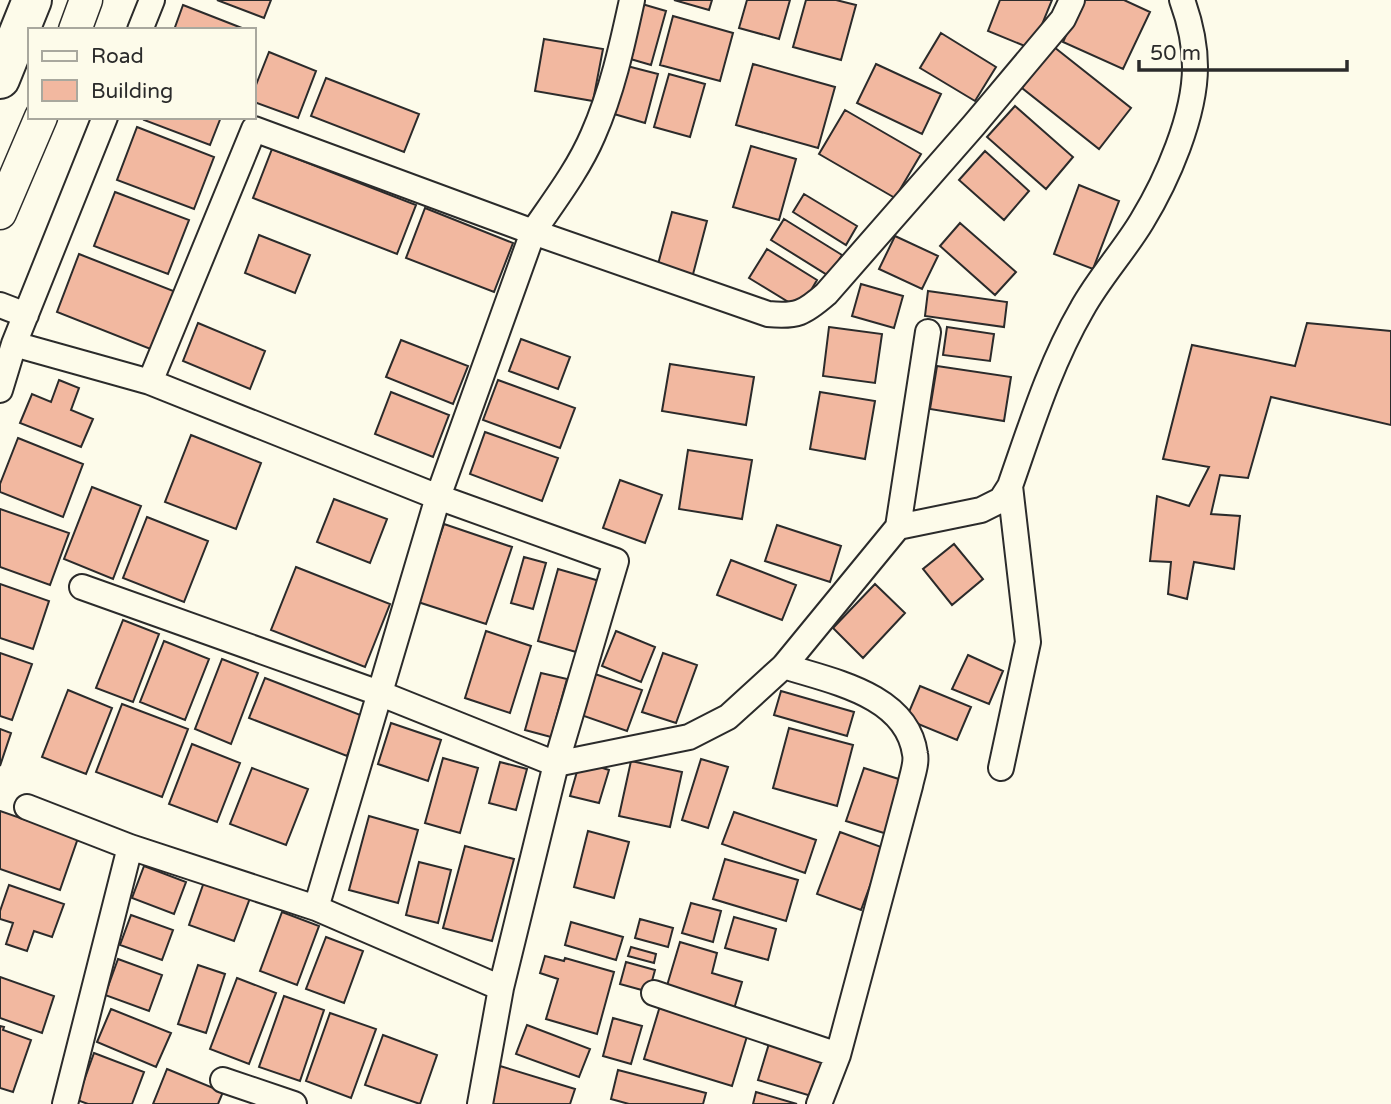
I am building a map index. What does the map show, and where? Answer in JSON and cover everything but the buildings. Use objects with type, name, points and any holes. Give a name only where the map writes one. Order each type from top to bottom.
[{"type":"highway","points":[[0,79],[32,0]]},
{"type":"street","points":[[76,28],[86,0]]},
{"type":"street","points":[[142,28],[152,0]]},
{"type":"street","points":[[316,908],[438,497],[533,232],[593,136],[617,69],[632,0]]},
{"type":"street","points":[[150,382],[254,129],[533,232],[768,314],[787,316],[806,312],[826,294],[1063,19],[1072,0]]},
{"type":"street","points":[[898,527],[981,510],[1001,500],[1010,486],[1058,355],[1083,307],[1143,220],[1168,170],[1190,111],[1196,68],[1192,28],[1182,0]]},
{"type":"street","points":[[0,213],[40,119]]},
{"type":"street","points":[[0,390],[14,344],[104,119]]},
{"type":"street","points":[[0,306],[26,315]]},
{"type":"street","points":[[82,587],[379,693],[555,764],[689,737],[728,718],[783,666],[898,527],[928,332]]},
{"type":"street","points":[[14,344],[150,382],[438,497],[616,561],[555,764],[501,988],[480,1104]]},
{"type":"street","points":[[1001,768],[1028,642],[1010,486]]},
{"type":"street","points":[[783,666],[858,690],[892,710],[905,727],[916,755],[838,1055],[819,1104]]},
{"type":"street","points":[[27,807],[130,847],[316,908],[501,988]]},
{"type":"street","points":[[65,1104],[130,847]]},
{"type":"street","points":[[654,993],[838,1055]]},
{"type":"street","points":[[223,1080],[294,1104]]}]
